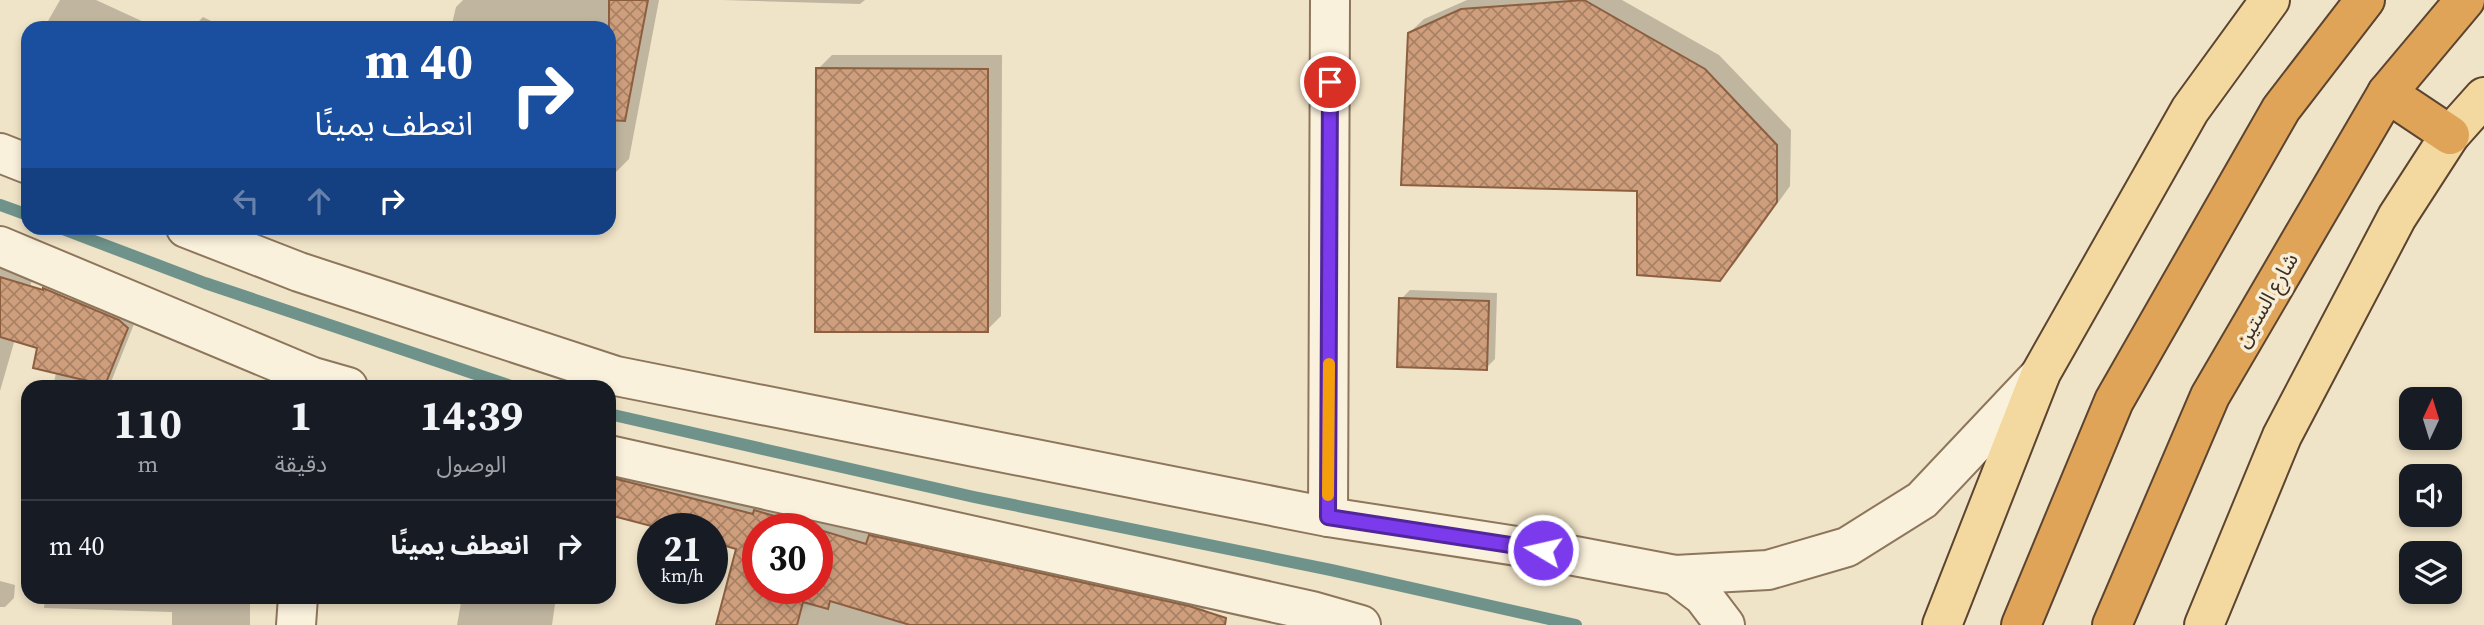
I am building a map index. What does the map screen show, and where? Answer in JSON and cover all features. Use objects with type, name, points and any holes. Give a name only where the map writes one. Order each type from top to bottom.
[{"type":"highway","points":[[2021,625],[2114,401],[2281,109],[2365,0]]},
{"type":"highway","name":"شارع الستين","points":[[2112,625],[2210,396],[2387,93],[2465,0]]},
{"type":"highway","points":[[2387,93],[2450,135]]},
{"type":"main road","points":[[1942,625],[2041,373],[2190,110],[2270,0]]},
{"type":"main road","points":[[2204,625],[2282,436],[2397,217],[2450,135],[2484,97]]},
{"type":"street","points":[[1328,517],[1330,0]]},
{"type":"street","points":[[0,153],[21,161]]},
{"type":"street","points":[[205,235],[299,272],[616,376],[1328,517],[1543,550],[1675,575],[1768,570],[1847,547],[1922,500],[2041,373]]},
{"type":"street","points":[[0,246],[315,380]]},
{"type":"street","points":[[616,457],[1312,611],[1361,625]]},
{"type":"street","points":[[1675,575],[1703,596],[1725,625]]},
{"type":"street","points":[[296,625],[298,604]]},
{"type":"building","points":[[609,0],[648,0],[625,121],[616,120],[616,21],[609,21]]},
{"type":"building","points":[[1584,0],[1705,69],[1777,145],[1777,202],[1720,281],[1637,275],[1637,191],[1401,185],[1408,33],[1461,9]]},
{"type":"building","points":[[816,68],[988,69],[988,332],[815,332]]},
{"type":"building","points":[[0,277],[43,288],[119,320],[128,328],[107,380],[84,380],[33,368],[37,348],[0,337]]},
{"type":"building","points":[[1399,298],[1489,301],[1487,370],[1397,367]]},
{"type":"building","points":[[616,479],[749,513],[742,513],[742,604],[802,604],[797,625],[716,625],[722,604],[728,604],[728,579],[736,549],[728,547],[728,513],[637,513],[637,522],[616,517]]},
{"type":"building","points":[[833,534],[866,544],[869,535],[1189,606],[1226,618],[1225,625],[910,625],[833,602]]},
{"type":"building","points":[[810,604],[829,604],[828,609]]},
{"type":"waterway","points":[[0,205],[21,212]]},
{"type":"waterway","points":[[78,235],[205,283],[493,380]]},
{"type":"waterway","points":[[616,416],[974,497],[1331,570],[1576,625]]},
{"type":"slow traffic","points":[[1328,495],[1329,364]]},
{"type":"route","points":[[1330,82],[1328,517],[1543,550]]}]
